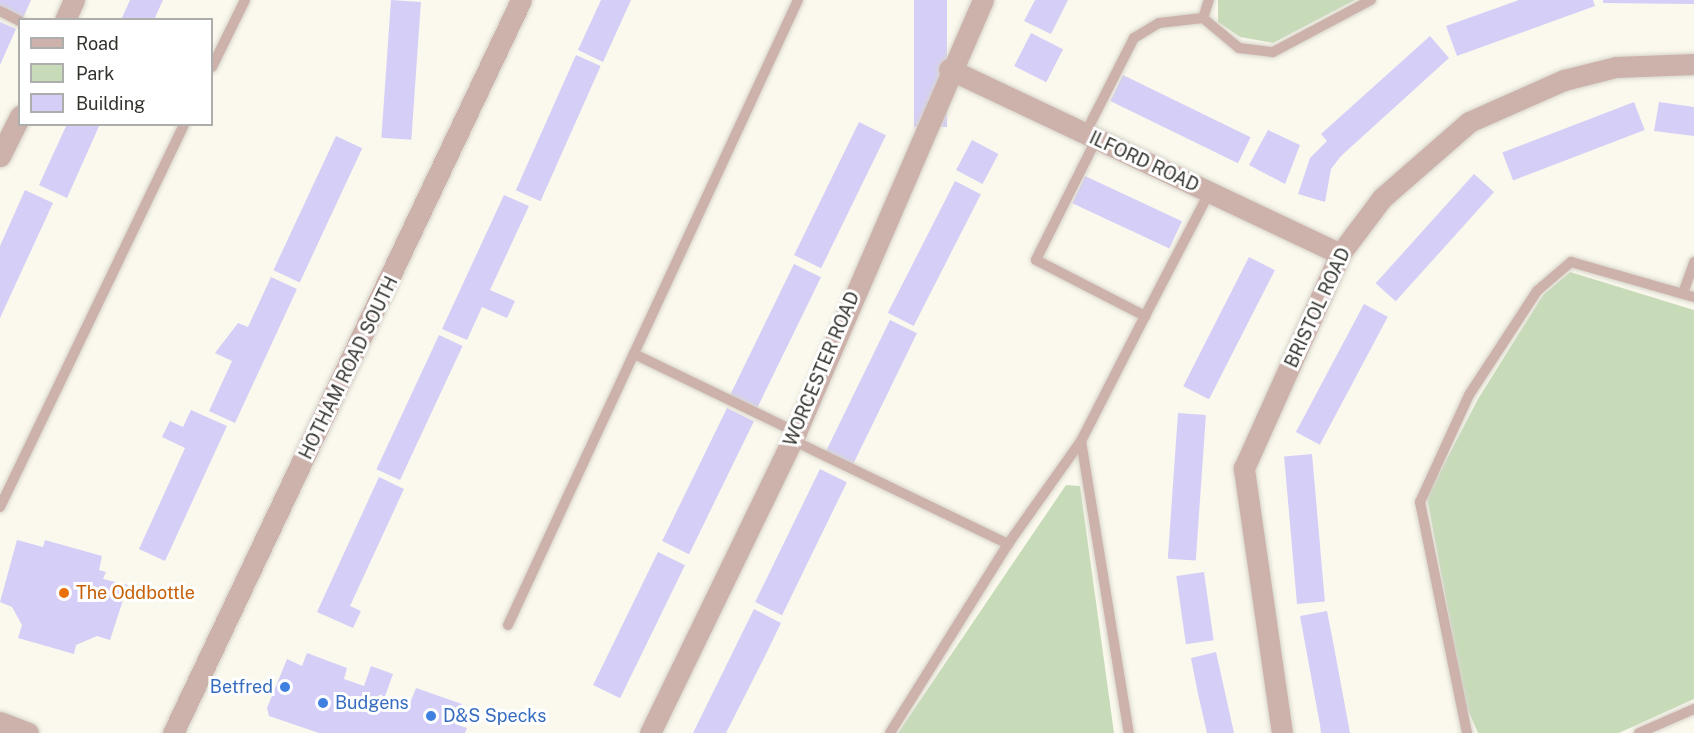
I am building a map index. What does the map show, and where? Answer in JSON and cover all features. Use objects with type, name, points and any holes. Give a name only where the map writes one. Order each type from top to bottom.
[{"type":"street","points":[[66,18],[74,0]]},
{"type":"street","name":"HOTHAM ROAD SOUTH","points":[[173,733],[521,0]]},
{"type":"street","name":"WORCESTER ROAD","points":[[650,733],[794,436],[949,69],[983,0]]},
{"type":"street","name":"BRISTOL ROAD","points":[[1282,733],[1244,468],[1340,254],[1383,198],[1469,122],[1574,77],[1616,67],[1694,64]]},
{"type":"street","name":"ILFORD ROAD","points":[[949,69],[1340,254]]},
{"type":"street","points":[[0,156],[18,120]]},
{"type":"street","points":[[0,722],[28,733]]},
{"type":"lane","points":[[213,65],[245,0]]},
{"type":"lane","points":[[508,625],[798,0]]},
{"type":"lane","points":[[1203,18],[1209,0]]},
{"type":"lane","points":[[1145,316],[1036,260],[1134,38],[1159,23],[1203,18],[1239,48],[1273,52],[1371,0]]},
{"type":"lane","points":[[0,11],[18,20]]},
{"type":"lane","points":[[0,507],[183,126]]},
{"type":"lane","points":[[890,733],[1008,544],[1081,441],[1209,193]]},
{"type":"lane","points":[[1467,733],[1420,502],[1469,395],[1537,291],[1571,262],[1694,297]]},
{"type":"lane","points":[[1683,293],[1694,262]]},
{"type":"lane","points":[[634,354],[1008,544]]},
{"type":"lane","points":[[1081,441],[1129,733]]},
{"type":"lane","points":[[1639,733],[1694,708]]},
{"type":"green space","points":[[1218,0],[1355,0],[1273,43],[1240,37],[1218,22]]},
{"type":"green space","points":[[1570,272],[1694,310],[1694,699],[1619,733],[1478,733],[1465,703],[1427,497],[1478,399],[1543,295]]},
{"type":"green space","points":[[1066,485],[1080,486],[1114,733],[898,733]]},
{"type":"building","points":[[0,0],[31,0],[23,18],[0,7]]},
{"type":"building","points":[[130,0],[163,0],[155,18],[122,18]]},
{"type":"building","points":[[391,0],[421,2],[411,140],[381,138]]},
{"type":"building","points":[[601,0],[631,0],[603,62],[578,50]]},
{"type":"building","points":[[914,0],[947,0],[947,127],[914,127]]},
{"type":"building","points":[[1035,0],[1068,0],[1051,34],[1024,21]]},
{"type":"building","points":[[1519,0],[1593,0],[1595,6],[1457,56],[1446,26]]},
{"type":"building","points":[[1603,0],[1694,0],[1694,4],[1603,3]]},
{"type":"building","points":[[0,22],[16,29],[0,65]]},
{"type":"building","points":[[1031,33],[1063,49],[1046,82],[1014,66]]},
{"type":"building","points":[[1430,36],[1449,58],[1341,156],[1331,169],[1325,202],[1298,194],[1310,158],[1327,141],[1321,134]]},
{"type":"building","points":[[576,55],[601,66],[540,201],[516,190]]},
{"type":"building","points":[[1123,75],[1251,137],[1238,163],[1110,101]]},
{"type":"building","points":[[1634,102],[1645,130],[1513,181],[1502,153]]},
{"type":"building","points":[[1659,102],[1694,107],[1694,136],[1654,131]]},
{"type":"building","points":[[859,122],[886,135],[821,268],[794,255]]},
{"type":"building","points":[[66,126],[99,126],[67,198],[39,185]]},
{"type":"building","points":[[1268,130],[1300,145],[1285,184],[1249,165]]},
{"type":"building","points":[[336,136],[362,148],[300,282],[273,270]]},
{"type":"building","points":[[972,140],[998,154],[983,184],[956,170]]},
{"type":"building","points":[[1474,174],[1494,192],[1396,301],[1376,283]]},
{"type":"building","points":[[1085,176],[1182,221],[1169,248],[1072,203]]},
{"type":"building","points":[[955,181],[981,194],[914,326],[888,313]]},
{"type":"building","points":[[25,190],[53,203],[0,318],[0,246]]},
{"type":"building","points":[[504,195],[529,206],[490,290],[515,301],[507,318],[482,307],[467,340],[442,329]]},
{"type":"building","points":[[1249,257],[1275,270],[1209,399],[1183,386]]},
{"type":"building","points":[[794,264],[821,277],[756,410],[729,397]]},
{"type":"building","points":[[271,277],[297,289],[235,423],[209,411],[232,361],[215,353],[238,323],[248,327]]},
{"type":"building","points":[[1364,304],[1388,317],[1320,445],[1296,432]]},
{"type":"building","points":[[890,320],[917,333],[852,466],[825,453]]},
{"type":"building","points":[[439,335],[463,346],[400,480],[376,469]]},
{"type":"building","points":[[727,408],[754,421],[689,554],[662,541]]},
{"type":"building","points":[[191,410],[227,426],[165,561],[139,549],[185,448],[162,437],[170,421],[183,427]]},
{"type":"building","points":[[1178,413],[1206,415],[1196,561],[1168,559]]},
{"type":"building","points":[[1312,454],[1325,601],[1297,604],[1284,456]]},
{"type":"building","points":[[820,469],[847,482],[782,615],[755,602]]},
{"type":"building","points":[[379,477],[404,489],[350,606],[361,611],[353,628],[317,612]]},
{"type":"building","name":"The Oddbottle","points":[[17,540],[43,547],[45,540],[102,556],[99,570],[106,572],[103,579],[128,585],[110,640],[97,636],[76,645],[74,654],[18,638],[22,625],[12,607],[0,602]]},
{"type":"building","points":[[658,552],[685,565],[620,698],[593,685]]},
{"type":"building","points":[[1204,572],[1214,640],[1186,644],[1176,576]]},
{"type":"building","points":[[754,609],[781,623],[765,656],[726,733],[693,733]]},
{"type":"building","points":[[1327,611],[1350,733],[1321,733],[1300,616]]},
{"type":"building","points":[[1216,652],[1234,733],[1207,733],[1198,694],[1191,658]]},
{"type":"building","points":[[307,653],[347,668],[344,679],[364,686],[371,666],[393,674],[384,699],[408,708],[416,688],[462,704],[455,724],[467,728],[465,733],[319,733],[269,716],[267,708],[287,659],[302,666]]},
{"type":"place","name":"The Oddbottle","points":[[64,593]]},
{"type":"place","name":"Betfred","points":[[285,687]]},
{"type":"place","name":"Budgens","points":[[323,703]]},
{"type":"place","name":"D&S Specks","points":[[431,716]]}]
